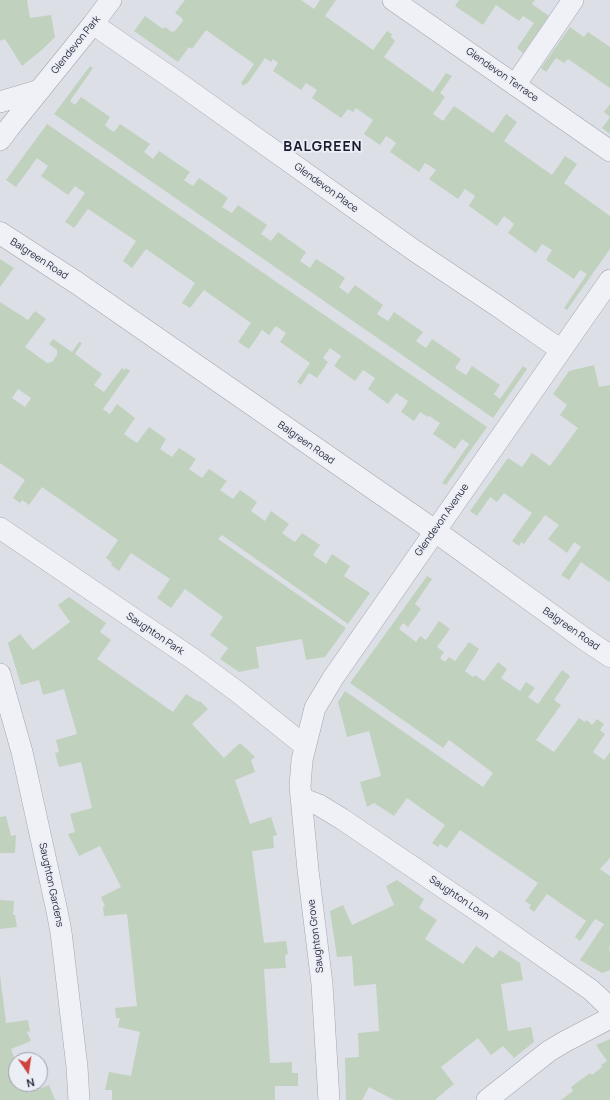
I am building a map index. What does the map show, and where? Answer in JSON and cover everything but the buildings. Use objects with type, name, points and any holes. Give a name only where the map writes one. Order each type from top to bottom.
[{"type":"street","name":"Glendevon Park","points":[[0,140],[94,24],[111,0]]},
{"type":"street","name":"Glendevon Terrace","points":[[393,0],[610,151]]},
{"type":"street","points":[[515,85],[573,0]]},
{"type":"street","name":"Glendevon Place","points":[[94,24],[414,251],[561,350]]},
{"type":"street","points":[[0,102],[40,90]]},
{"type":"street","name":"Balgreen Road","points":[[0,232],[435,531],[610,656]]},
{"type":"street","name":"Glendevon Avenue","points":[[300,773],[315,708],[332,678],[561,350],[607,290]]},
{"type":"street","name":"Saughton Park","points":[[0,528],[193,659],[239,693],[305,746]]},
{"type":"street","name":"Saughton Gardens","points":[[0,674],[22,752],[57,911],[62,940],[77,1067],[79,1100]]},
{"type":"street","name":"Saughton Grove","points":[[300,773],[301,798],[322,984],[329,1100]]},
{"type":"street","name":"Saughton Loan","points":[[301,798],[319,805],[342,819],[491,920],[586,986],[610,1008]]},
{"type":"street","points":[[487,1100],[549,1051],[566,1040],[610,1018]]},
{"type":"green space","points":[[0,0],[27,0],[30,18],[51,15],[55,37],[22,66],[5,39],[0,41]]},
{"type":"green space","points":[[185,0],[301,0],[314,9],[320,0],[336,0],[325,16],[373,50],[387,31],[392,34],[391,37],[395,41],[384,57],[433,92],[446,73],[452,76],[440,93],[445,97],[433,114],[443,121],[454,106],[493,133],[506,114],[517,122],[504,141],[552,175],[565,156],[577,164],[564,183],[610,216],[610,249],[567,310],[564,308],[587,274],[580,270],[574,279],[546,260],[552,250],[542,244],[536,253],[508,233],[514,224],[504,216],[497,226],[469,206],[475,196],[465,189],[458,199],[429,179],[436,170],[425,163],[419,172],[390,152],[396,143],[391,139],[386,136],[380,145],[364,134],[373,120],[356,108],[353,112],[348,109],[341,118],[312,98],[317,90],[306,83],[301,90],[273,71],[278,63],[273,59],[271,62],[265,58],[244,86],[241,83],[254,64],[206,30],[192,49],[189,47],[178,62],[134,31],[145,16],[163,29],[165,27],[172,32],[175,31],[183,21],[182,18],[175,13]]},
{"type":"green space","points":[[459,0],[535,0],[532,4],[549,16],[523,53],[517,48],[534,23],[523,16],[519,21],[496,5],[483,25],[455,6]]},
{"type":"green space","points":[[570,27],[584,37],[588,32],[610,47],[610,88],[568,59],[564,63],[556,58],[546,72],[541,68]]},
{"type":"green space","points":[[90,66],[93,68],[70,101],[75,105],[81,97],[110,117],[105,125],[109,129],[114,132],[120,124],[150,144],[144,152],[153,159],[159,151],[190,172],[184,180],[188,183],[193,186],[199,178],[228,198],[222,207],[232,213],[238,205],[267,225],[261,234],[271,241],[278,232],[306,252],[300,261],[310,268],[316,259],[332,269],[345,278],[339,287],[348,294],[355,285],[383,305],[377,314],[388,321],[394,312],[423,332],[416,341],[426,348],[432,339],[461,359],[455,368],[461,372],[466,375],[472,366],[500,385],[494,394],[500,399],[523,366],[527,369],[493,418],[54,114]]},
{"type":"green space","points":[[610,104],[610,117],[604,112]]},
{"type":"green space","points":[[610,117],[610,134],[602,128]]},
{"type":"green space","points":[[47,124],[487,427],[446,485],[442,483],[469,444],[462,439],[455,449],[433,434],[440,423],[420,412],[414,421],[411,419],[401,412],[408,401],[396,393],[388,404],[368,389],[375,378],[363,370],[355,381],[334,366],[341,356],[330,348],[323,358],[328,362],[317,378],[309,373],[301,385],[297,382],[310,363],[280,342],[286,333],[276,326],[269,335],[262,330],[249,349],[238,342],[251,323],[204,290],[190,308],[182,303],[195,283],[146,249],[132,268],[123,261],[136,241],[88,209],[74,228],[65,222],[85,193],[75,186],[68,195],[41,176],[48,166],[37,158],[16,187],[6,180]]},
{"type":"green space","points":[[0,259],[14,268],[0,287]]},
{"type":"green space","points":[[0,302],[28,320],[35,311],[46,319],[25,347],[47,363],[52,362],[57,355],[57,350],[49,344],[53,339],[72,352],[79,342],[82,343],[75,354],[102,374],[94,385],[104,392],[122,368],[125,370],[126,368],[130,371],[103,409],[110,414],[117,404],[135,418],[124,434],[137,443],[149,427],[166,439],[160,449],[172,457],[179,448],[196,459],[189,469],[202,478],[209,469],[227,481],[220,490],[233,499],[240,490],[257,502],[251,511],[265,521],[271,511],[289,524],[282,533],[295,542],[302,533],[320,545],[313,555],[326,564],[332,554],[350,566],[344,576],[370,593],[348,624],[222,535],[218,539],[346,628],[325,657],[306,660],[302,639],[256,647],[259,668],[239,672],[220,659],[228,648],[210,635],[223,617],[185,589],[171,608],[157,598],[170,579],[131,553],[119,571],[111,565],[112,563],[106,558],[118,540],[42,487],[29,505],[22,500],[20,503],[13,498],[25,480],[0,463]],"holes":[[[18,389],[31,398],[25,407],[12,398]]]},
{"type":"green space","points":[[594,365],[599,387],[610,385],[609,582],[581,562],[569,580],[561,575],[581,547],[574,542],[567,553],[548,539],[559,525],[545,515],[524,544],[521,542],[519,546],[512,541],[532,513],[504,493],[497,502],[490,497],[477,516],[470,511],[508,458],[522,467],[532,453],[550,466],[578,428],[560,415],[567,405],[553,394],[569,371]]},
{"type":"green space","points":[[427,576],[432,579],[415,604],[421,609],[408,627],[403,623],[399,629],[416,642],[420,636],[426,640],[439,621],[450,629],[437,647],[444,652],[440,658],[445,662],[449,657],[455,661],[469,642],[479,649],[465,671],[473,677],[475,675],[484,681],[498,662],[507,669],[501,678],[520,691],[526,682],[535,688],[528,697],[538,704],[562,670],[570,676],[554,700],[561,705],[536,740],[554,752],[579,718],[585,722],[587,720],[592,725],[597,719],[604,724],[600,730],[605,734],[593,752],[604,760],[610,752],[610,858],[600,869],[610,876],[610,970],[602,973],[580,960],[604,924],[595,919],[580,941],[575,937],[586,921],[547,894],[534,912],[529,908],[531,905],[525,901],[538,883],[460,830],[447,848],[440,844],[438,847],[432,843],[445,825],[407,798],[394,816],[374,803],[367,807],[360,782],[381,776],[369,731],[347,737],[338,702],[345,691],[483,787],[493,773],[449,740],[443,748],[350,683]]},
{"type":"green space","points":[[69,597],[106,623],[100,632],[111,640],[97,659],[173,712],[186,694],[199,702],[200,701],[208,709],[192,724],[224,758],[240,743],[255,757],[251,760],[255,772],[235,780],[250,824],[271,817],[277,835],[273,836],[274,848],[252,851],[264,943],[286,941],[288,954],[285,955],[286,968],[264,969],[270,1063],[292,1062],[292,1073],[298,1073],[298,1086],[275,1086],[275,1100],[112,1100],[112,1090],[105,1090],[109,1072],[131,1076],[140,1032],[118,1027],[120,1018],[116,1018],[115,1008],[137,1006],[127,914],[104,916],[103,907],[105,906],[101,897],[121,887],[100,846],[79,856],[68,834],[75,832],[70,814],[92,808],[81,762],[59,767],[55,753],[59,752],[56,740],[77,734],[64,689],[43,695],[39,680],[21,685],[8,643],[20,634],[33,650],[70,622],[58,605]]},
{"type":"green space","points":[[6,816],[11,836],[16,835],[15,853],[0,853],[0,817]]},
{"type":"green space","points":[[397,880],[424,899],[419,908],[437,920],[425,939],[463,964],[476,946],[493,958],[500,950],[520,963],[523,980],[501,984],[508,1031],[531,1027],[534,1042],[514,1058],[503,1046],[491,1055],[478,1038],[441,1067],[454,1084],[436,1100],[394,1100],[369,1087],[362,1100],[346,1100],[345,1058],[359,1057],[358,1033],[379,1031],[376,984],[354,986],[352,956],[337,957],[330,911],[343,905],[352,925],[394,905],[386,886]]},
{"type":"green space","points":[[0,900],[14,901],[13,915],[15,915],[17,927],[0,929]]},
{"type":"green space","points":[[0,975],[6,1023],[28,1020],[30,1031],[27,1032],[31,1041],[11,1049],[12,1052],[8,1052],[8,1092],[48,1092],[49,1085],[55,1100],[0,1100]]},
{"type":"green space","points":[[610,1039],[610,1100],[561,1100],[573,1091],[571,1087],[590,1073],[592,1075],[607,1061],[596,1045]]},
{"type":"district","name":"BALGREEN","points":[[323,147]]}]
